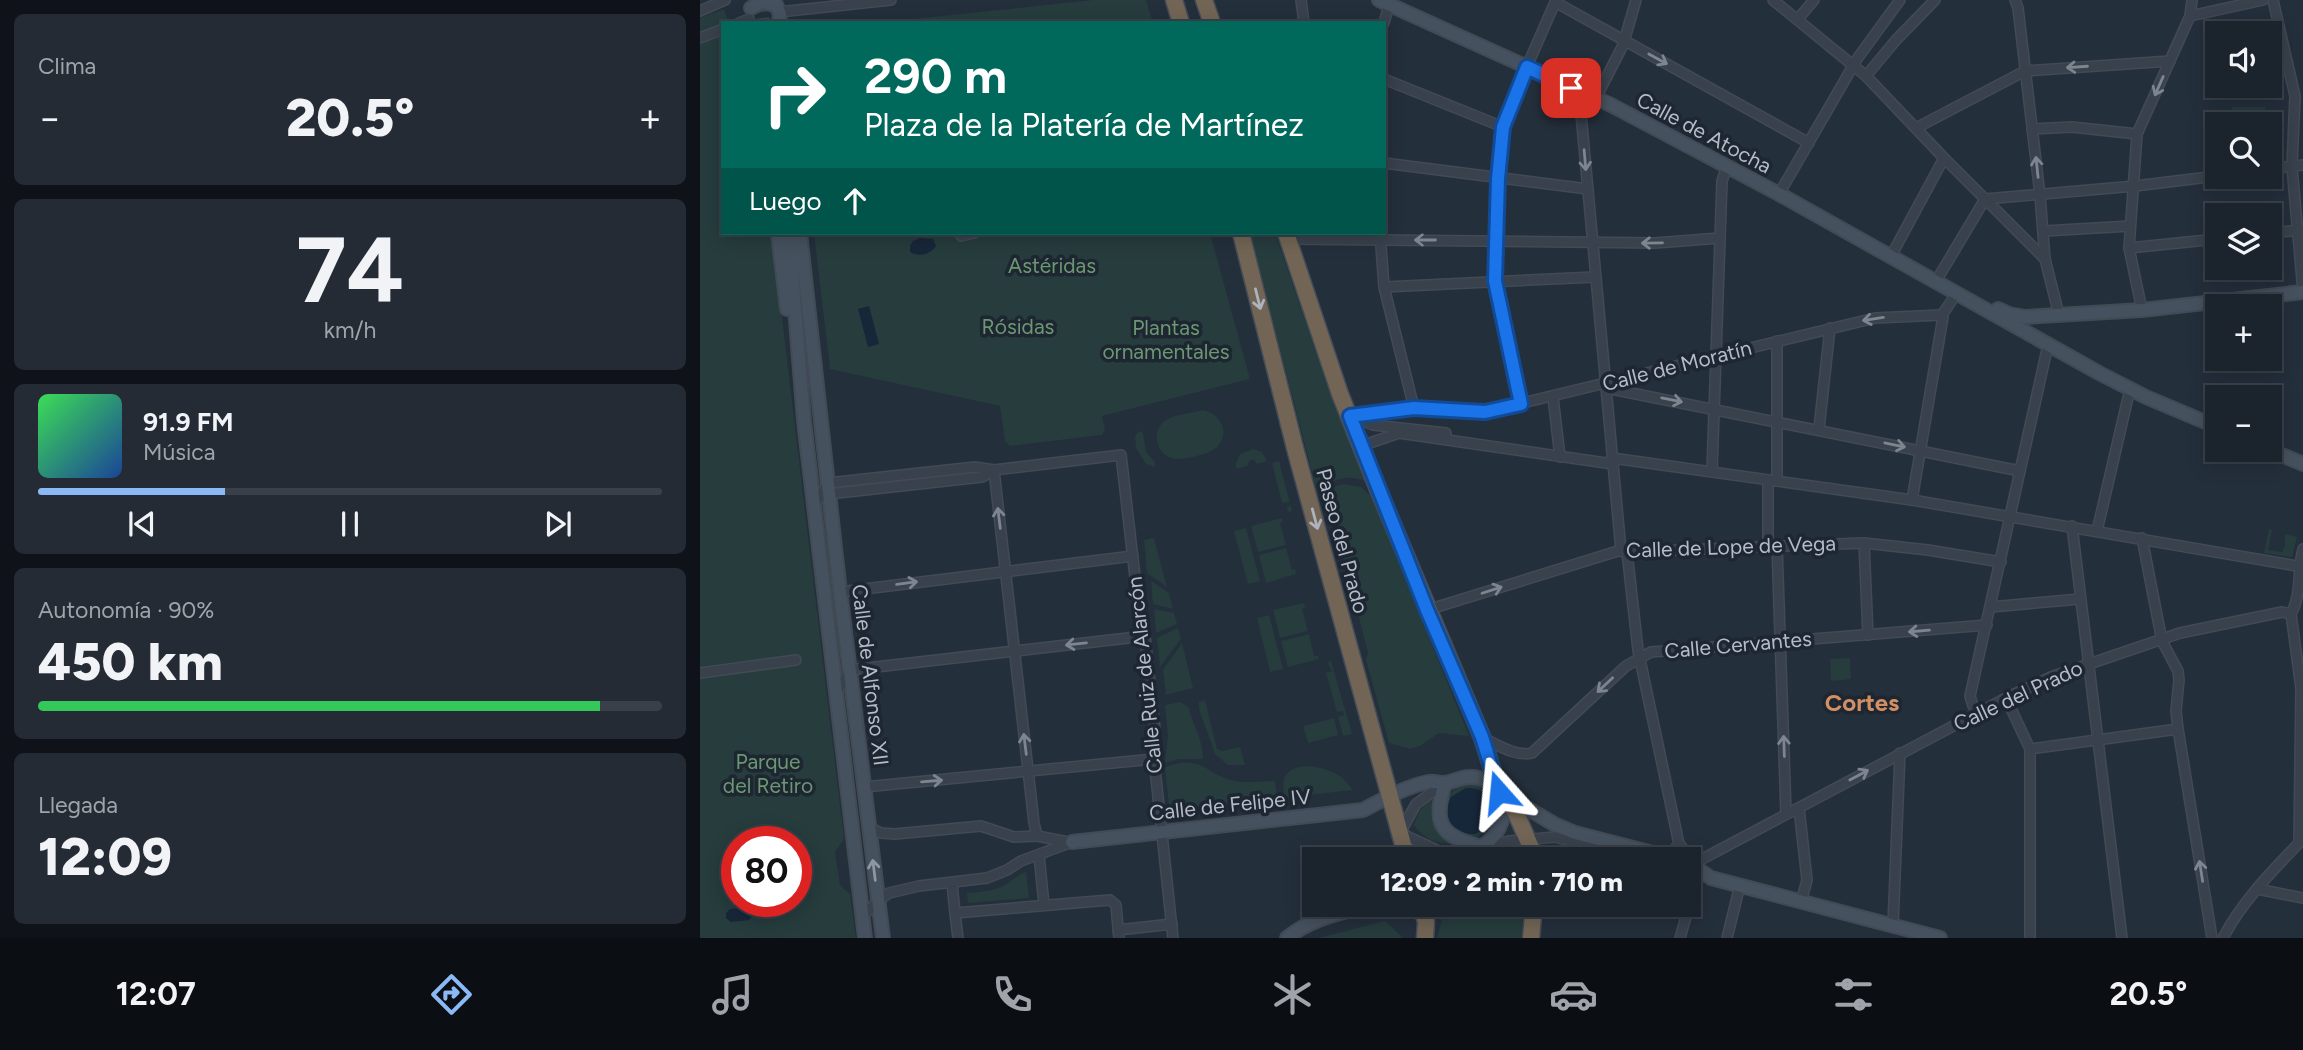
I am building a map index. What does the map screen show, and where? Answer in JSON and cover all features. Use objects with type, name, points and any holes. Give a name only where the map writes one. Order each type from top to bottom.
[{"type":"highway","points":[[1174,0],[1180,21]]},
{"type":"highway","points":[[1204,0],[1211,21]]},
{"type":"highway","name":"Paseo del Prado","points":[[1242,235],[1296,452],[1404,847]]},
{"type":"highway","points":[[1287,236],[1340,394],[1357,416],[1361,446],[1482,737],[1499,792],[1516,811],[1532,847]]},
{"type":"highway","points":[[1425,917],[1425,938]]},
{"type":"highway","points":[[1531,938],[1533,917]]},
{"type":"street","points":[[700,11],[724,0]]},
{"type":"street","points":[[748,15],[762,2],[777,10],[891,0]]},
{"type":"street","points":[[1301,0],[1304,21]]},
{"type":"street","points":[[1596,99],[1624,41],[1636,0]]},
{"type":"street","points":[[1773,0],[1867,76],[2045,259]]},
{"type":"street","points":[[1798,19],[1814,0]]},
{"type":"street","points":[[1779,194],[1854,64],[1900,0]]},
{"type":"street","points":[[1867,76],[1896,40],[1935,0]]},
{"type":"street","points":[[2142,310],[2129,248],[2137,134],[2190,16],[2192,0]]},
{"type":"street","points":[[2190,16],[2263,0]]},
{"type":"street","points":[[2016,1],[2040,195],[2045,259],[2059,315],[2142,310],[2303,292],[2300,230],[2292,167],[2295,96],[2273,0]]},
{"type":"street","points":[[1521,404],[1495,281],[1498,179],[1503,127],[1556,1],[1809,143]]},
{"type":"street","points":[[1384,2],[1384,21]]},
{"type":"street","name":"Calle de Atocha","points":[[1384,2],[1596,99],[1727,166],[1937,280],[2012,315],[2059,315]]},
{"type":"street","points":[[700,38],[721,30]]},
{"type":"street","points":[[1916,128],[2025,71],[2169,61]]},
{"type":"street","points":[[1386,80],[1503,127]]},
{"type":"street","points":[[1579,92],[1612,461],[1624,552],[1639,657],[1678,844],[1681,847]]},
{"type":"street","points":[[2032,129],[2072,127],[2137,134]]},
{"type":"street","points":[[1891,256],[1944,158]]},
{"type":"street","points":[[1386,163],[1588,189]]},
{"type":"street","points":[[2282,168],[2303,165]]},
{"type":"street","points":[[1712,471],[1722,181],[1727,166]]},
{"type":"street","points":[[1984,199],[2205,177]]},
{"type":"street","points":[[1937,280],[1984,199]]},
{"type":"street","points":[[2043,231],[2130,226]]},
{"type":"street","points":[[2282,232],[2300,230]]},
{"type":"street","name":"Calle de Alfonso XII","points":[[789,235],[820,417],[883,938]]},
{"type":"street","name":"Calle de Alfonso XII","points":[[789,235],[804,421],[865,938]]},
{"type":"street","points":[[961,236],[965,235]]},
{"type":"street","points":[[1287,236],[1593,243],[1655,243],[1720,238]]},
{"type":"street","points":[[1380,237],[1384,287],[1414,408]]},
{"type":"street","points":[[2129,248],[2205,240]]},
{"type":"street","points":[[1384,287],[1595,277]]},
{"type":"street","name":"Calle de Atocha","points":[[1937,280],[1956,294],[2130,389],[2205,422]]},
{"type":"street","points":[[1912,500],[1941,315],[1956,294]]},
{"type":"street","name":"Calle de Moratín","points":[[1357,416],[1414,408],[1485,412],[1875,318],[1941,315]]},
{"type":"street","points":[[1819,429],[1830,328]]},
{"type":"street","points":[[1777,341],[1777,421],[1772,480],[1773,546],[1780,641],[1786,814]]},
{"type":"street","points":[[1979,712],[1973,706],[1970,696],[2048,345]]},
{"type":"street","points":[[1606,384],[1611,389],[2020,471]]},
{"type":"street","points":[[2097,531],[2130,389]]},
{"type":"street","points":[[1553,397],[1560,457]]},
{"type":"street","points":[[1357,416],[1373,425],[1446,433]]},
{"type":"street","points":[[1361,446],[1398,433],[1560,457],[1712,471],[1912,500],[2301,566]]},
{"type":"street","name":"Calle Ruiz de Alarcón","points":[[994,470],[1122,455],[1155,730],[1154,759],[1173,938]]},
{"type":"street","points":[[2282,455],[2303,463],[2303,456]]},
{"type":"street","points":[[814,508],[829,489],[982,477],[994,470],[1037,836]]},
{"type":"street","points":[[2072,526],[2122,938]]},
{"type":"street","points":[[2142,538],[2162,640],[2178,671],[2178,729],[2212,938]]},
{"type":"street","points":[[1864,543],[1868,635]]},
{"type":"street","name":"Calle de Lope de Vega","points":[[1427,610],[1614,551],[1864,543],[2001,562]]},
{"type":"street","points":[[2223,938],[2257,889],[2301,841],[2301,680],[2291,614],[2299,593],[2303,549]]},
{"type":"street","points":[[820,557],[828,560],[830,574],[840,592],[1133,556]]},
{"type":"street","points":[[1991,607],[2080,599]]},
{"type":"street","name":"Calle del Prado","points":[[1701,862],[1900,753],[2051,677],[2180,634],[2282,612],[2291,614]]},
{"type":"street","name":"Calle Cervantes","points":[[1482,737],[1513,752],[1528,755],[1626,666],[1651,652],[1987,625]]},
{"type":"street","points":[[836,692],[850,670],[1128,638],[1141,629]]},
{"type":"street","points":[[700,673],[796,660]]},
{"type":"street","points":[[2006,698],[2030,749],[2030,938]]},
{"type":"street","points":[[2030,749],[2178,729]]},
{"type":"street","points":[[843,751],[851,756],[852,766],[864,787],[1154,759]]},
{"type":"street","points":[[1893,925],[1900,753]]},
{"type":"street","points":[[1430,847],[1400,833],[1416,804],[1445,783],[1463,777],[1477,777],[1554,824],[1575,833],[1629,847]]},
{"type":"street","name":"Calle de Felipe IV","points":[[869,827],[881,833],[895,834],[981,825],[1014,837],[1037,836],[1072,842],[1363,810],[1429,781],[1445,783]]},
{"type":"street","points":[[1445,783],[1439,811],[1443,827],[1462,843],[1482,847],[1509,841],[1555,837],[1594,847]]},
{"type":"street","points":[[1482,847],[1499,827],[1505,813],[1499,792]]},
{"type":"street","points":[[1799,808],[1807,880],[1801,902]]},
{"type":"street","name":"Calle de Felipe IV","points":[[862,917],[878,901],[895,891],[987,878],[1007,870],[1021,860],[1072,842]]},
{"type":"street","points":[[1039,855],[1044,905]]},
{"type":"street","points":[[1701,872],[1711,878],[1940,938]]},
{"type":"street","points":[[952,883],[958,938]]},
{"type":"street","points":[[1727,938],[1740,885]]},
{"type":"street","points":[[2257,889],[2303,898]]},
{"type":"street","points":[[955,913],[1110,900],[1116,905],[1119,934],[1171,924]]},
{"type":"street","points":[[1287,938],[1302,926],[1330,917]]},
{"type":"street","points":[[1680,938],[1684,917]]},
{"type":"green space","points":[[1092,0],[1146,0],[1152,21],[896,21]]},
{"type":"green space","name":"Parque del Retiro","points":[[724,9],[728,21],[721,21],[721,235],[772,235],[844,839],[835,852],[840,885],[850,894],[856,938],[700,938],[700,18]]},
{"type":"green space","points":[[2232,107],[2265,107],[2265,112],[2232,112]]},
{"type":"green space","points":[[814,235],[1211,235],[1250,379],[1102,416],[1105,430],[1102,435],[1010,446],[1005,441],[1000,406],[830,369]]},
{"type":"green space","points":[[1251,235],[1276,235],[1329,391],[1366,482],[1353,478],[1340,479],[1328,485],[1318,495]]},
{"type":"green space","points":[[1203,410],[1214,415],[1223,429],[1222,440],[1215,449],[1205,454],[1178,459],[1171,458],[1160,450],[1158,431],[1166,420]]},
{"type":"green space","points":[[1139,431],[1143,433],[1146,452],[1155,462],[1155,467],[1146,464],[1136,448],[1135,436]]},
{"type":"green space","points":[[1253,449],[1262,452],[1267,461],[1257,464],[1250,460],[1247,466],[1236,469],[1240,454]]},
{"type":"green space","points":[[1279,461],[1292,511],[1288,512],[1289,502],[1282,503],[1272,463]]},
{"type":"green space","points":[[1344,484],[1361,487],[1372,497],[1469,736],[1439,733],[1420,746],[1410,749],[1389,743],[1366,660],[1368,653],[1331,507],[1323,507],[1329,492]]},
{"type":"green space","points":[[1282,518],[1283,522],[1280,523],[1286,545],[1258,552],[1251,526]]},
{"type":"green space","points":[[1246,528],[1260,581],[1248,584],[1234,531]]},
{"type":"green space","points":[[2269,529],[2272,530],[2268,550],[2282,552],[2285,534],[2297,537],[2292,557],[2264,553]]},
{"type":"green space","points":[[1154,538],[1167,587],[1147,573],[1144,540]]},
{"type":"green space","points":[[1286,548],[1292,570],[1295,569],[1296,574],[1266,583],[1259,555]]},
{"type":"green space","points":[[1151,581],[1169,593],[1173,609],[1153,604]]},
{"type":"green space","points":[[1304,603],[1305,608],[1302,609],[1308,631],[1280,638],[1273,610]]},
{"type":"green space","points":[[1154,609],[1174,613],[1177,624],[1156,633]]},
{"type":"green space","points":[[1269,615],[1283,669],[1270,672],[1257,618]]},
{"type":"green space","points":[[1178,628],[1181,639],[1160,667],[1157,638]]},
{"type":"green space","points":[[1309,634],[1314,656],[1319,659],[1288,667],[1281,641]]},
{"type":"green space","points":[[1182,643],[1193,688],[1166,695],[1163,670]]},
{"type":"green space","points":[[1850,658],[1851,679],[1831,681],[1830,659]]},
{"type":"green space","points":[[1331,661],[1352,734],[1343,736],[1338,717],[1344,715],[1343,711],[1337,712],[1326,673],[1332,671],[1327,662]]},
{"type":"green space","points":[[1205,700],[1217,749],[1222,751],[1240,747],[1245,765],[1228,765],[1215,754],[1199,709],[1199,702]]},
{"type":"green space","points":[[1181,702],[1189,708],[1202,746],[1203,759],[1179,759],[1165,763],[1168,736],[1165,705]]},
{"type":"green space","points":[[1334,718],[1338,735],[1308,743],[1303,726]]},
{"type":"green space","points":[[1179,763],[1195,764],[1236,781],[1275,781],[1277,797],[1284,796],[1283,781],[1288,772],[1294,768],[1311,766],[1335,773],[1353,790],[1174,810],[1169,806],[1165,767]]},
{"type":"green space","points":[[1459,787],[1482,787],[1490,793],[1495,803],[1497,809],[1492,827],[1476,837],[1457,834],[1445,820],[1448,798]],"holes":[[[1466,788],[1487,794],[1494,815],[1480,832],[1459,832],[1451,797]]]},
{"type":"green space","points":[[1433,800],[1437,824],[1452,844],[1430,839],[1414,825],[1423,807]]},
{"type":"green space","points":[[1026,872],[1029,898],[968,903],[967,893],[998,888]]},
{"type":"green space","points":[[1438,917],[1523,917],[1521,938],[1437,938],[1442,920]]},
{"type":"green space","points":[[1385,921],[1401,938],[1318,938]]},
{"type":"water","points":[[920,238],[933,239],[936,246],[924,254],[910,252],[913,241]]},
{"type":"water","points":[[869,306],[879,344],[868,347],[858,309]]},
{"type":"water","points":[[1466,788],[1485,794],[1492,805],[1489,825],[1475,834],[1467,834],[1455,828],[1448,818],[1451,797]]},
{"type":"water","points":[[751,917],[749,920],[731,922],[726,918]]},
{"type":"tunnel","points":[[761,0],[764,21]]},
{"type":"district","name":"Cortes","points":[[1862,703]]},
{"type":"route","points":[[1499,792],[1482,737],[1427,610],[1350,416],[1414,408],[1485,412],[1521,404],[1495,281],[1498,179],[1503,127],[1527,67],[1571,88]]},
{"type":"park label","name":"Astéridas","points":[[1052,266]]},
{"type":"park label","name":"Rósidas","points":[[1018,327]]},
{"type":"park label","name":"Plantas ornamentales","points":[[1166,340]]}]
